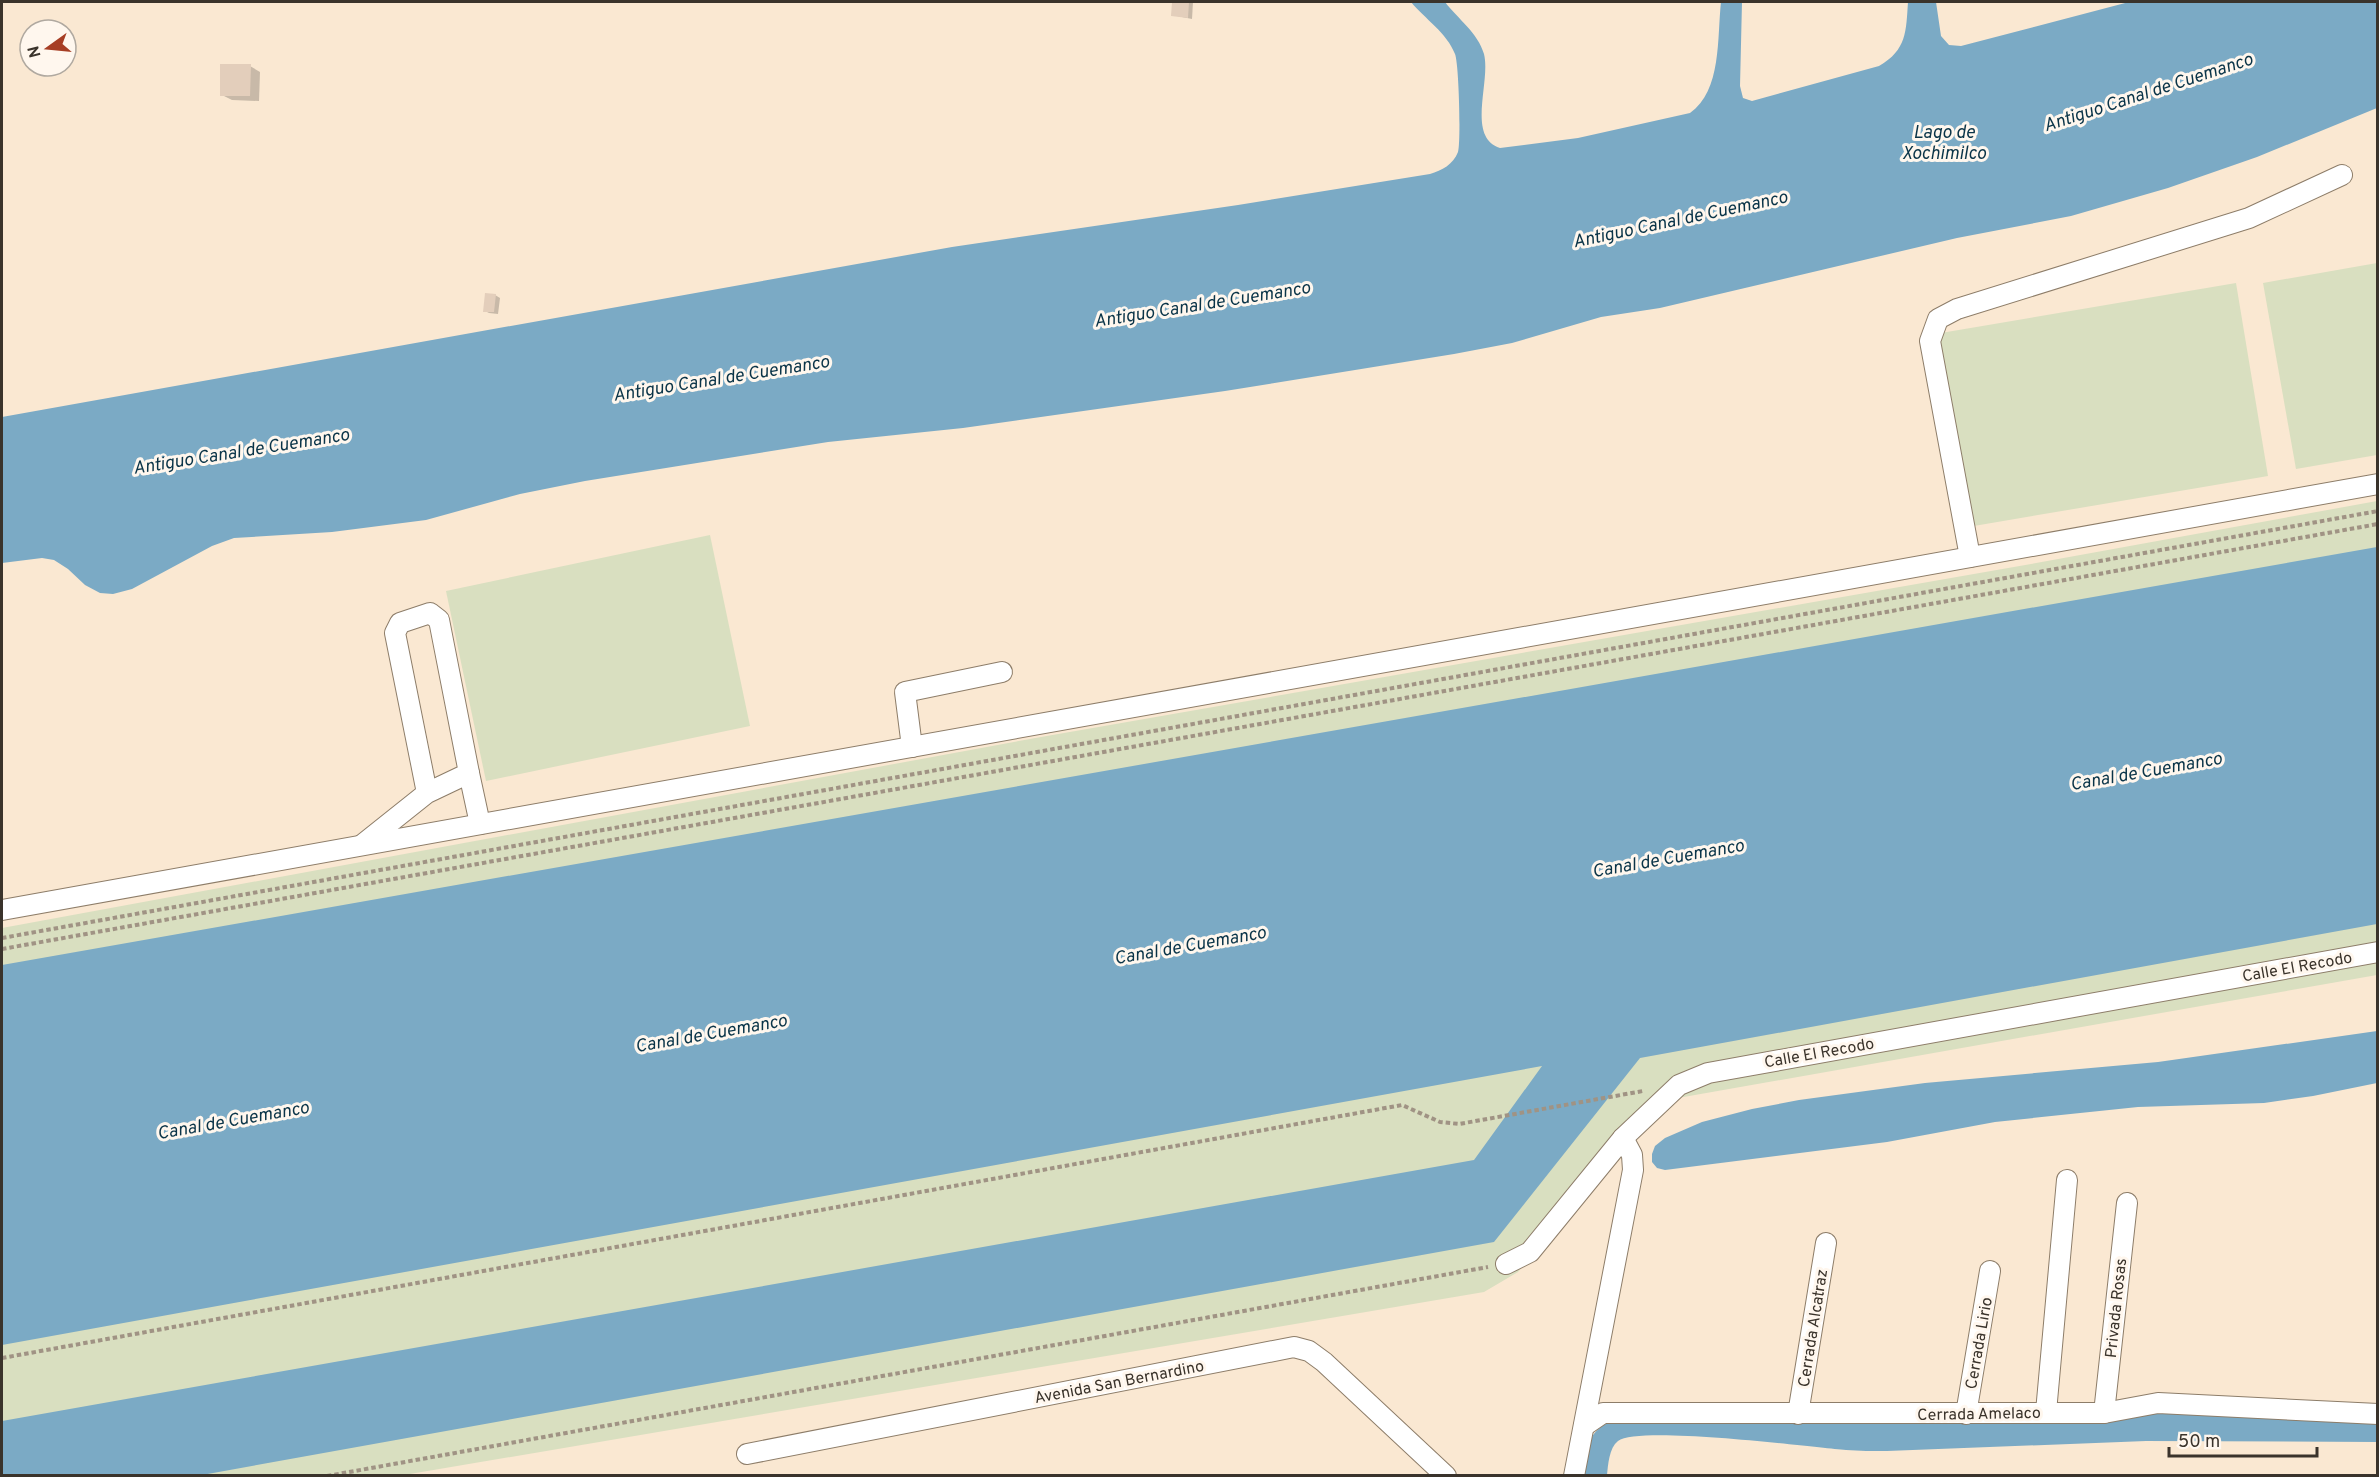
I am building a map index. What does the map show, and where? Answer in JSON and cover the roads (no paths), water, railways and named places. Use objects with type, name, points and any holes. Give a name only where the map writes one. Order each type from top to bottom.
[{"type":"street","points":[[1970,557],[1930,341],[1938,320],[1957,309],[2249,218],[2342,175]]},
{"type":"street","points":[[3,908],[2378,484]]},
{"type":"street","points":[[427,793],[395,633],[400,623],[430,613],[439,620],[480,824]]},
{"type":"street","points":[[912,747],[905,692],[1002,672]]},
{"type":"street","points":[[362,845],[427,793],[469,773]]},
{"type":"street","name":"Calle El Recodo","points":[[1506,1263],[1530,1252],[1623,1138],[1679,1085],[1708,1073],[2378,952]]},
{"type":"street","points":[[1574,1476],[1633,1170],[1632,1155],[1623,1138]]},
{"type":"street","points":[[2046,1412],[2067,1180]]},
{"type":"street","name":"Privada Rosas","points":[[2104,1413],[2127,1203]]},
{"type":"street","name":"Cerrada Alcatraz","points":[[1798,1414],[1826,1243]]},
{"type":"street","name":"Cerrada Lirio","points":[[1966,1414],[1990,1271]]},
{"type":"street","name":"Avenida San Bernardino","points":[[747,1454],[1294,1347],[1310,1351],[1324,1362],[1446,1476]]},
{"type":"street","name":"Cerrada Amelaco","points":[[1584,1426],[1611,1413],[2104,1413],[2158,1403],[2378,1414]]},
{"type":"water","name":"Lago de Xochimilco","points":[[1411,2],[1445,2],[1477,39],[1484,54],[1485,66],[1482,107],[1484,133],[1490,142],[1500,148],[1578,138],[1690,113],[1708,91],[1713,77],[1721,2],[1742,2],[1740,86],[1743,98],[1752,101],[1879,66],[1888,60],[1900,46],[1905,31],[1908,2],[1936,2],[1941,36],[1949,45],[1961,46],[2129,2],[2377,2],[2377,108],[2257,157],[2168,188],[2071,216],[1957,238],[1660,308],[1601,317],[1512,343],[1225,391],[963,428],[828,442],[585,481],[520,494],[426,520],[332,532],[234,538],[212,546],[132,589],[113,594],[100,593],[85,585],[54,560],[42,558],[2,563],[2,417],[952,247],[1238,205],[1430,174],[1443,169],[1456,157],[1459,145],[1455,54],[1447,39]]},
{"type":"water","name":"Canal de Cuemanco","points":[[2377,547],[2377,924],[1640,1058],[1494,1242],[202,1475],[2,1475],[2,1421],[1474,1160],[1542,1066],[2,1345],[2,965]]},
{"type":"water","points":[[2377,1031],[2377,1083],[2313,1096],[2264,1103],[2138,1107],[1995,1122],[1887,1142],[1665,1170],[1657,1168],[1652,1162],[1655,1146],[1665,1138],[1702,1122],[1799,1100],[1925,1083],[2158,1062]]},
{"type":"water","points":[[2149,1411],[2377,1421],[2377,1442],[2146,1441],[1871,1451],[1726,1438],[1657,1435],[1632,1437],[1618,1441],[1611,1452],[1607,1475],[1581,1476],[1586,1451],[1592,1437],[1602,1426],[1610,1422]]},
{"type":"water label","name":"Antiguo Canal de Cuemanco","points":[[2148,92]]},
{"type":"water label","name":"Antiguo Canal de Cuemanco","points":[[1680,219]]},
{"type":"water label","name":"Antiguo Canal de Cuemanco","points":[[1202,304]]},
{"type":"water label","name":"Antiguo Canal de Cuemanco","points":[[721,378]]},
{"type":"water label","name":"Antiguo Canal de Cuemanco","points":[[241,451]]}]
